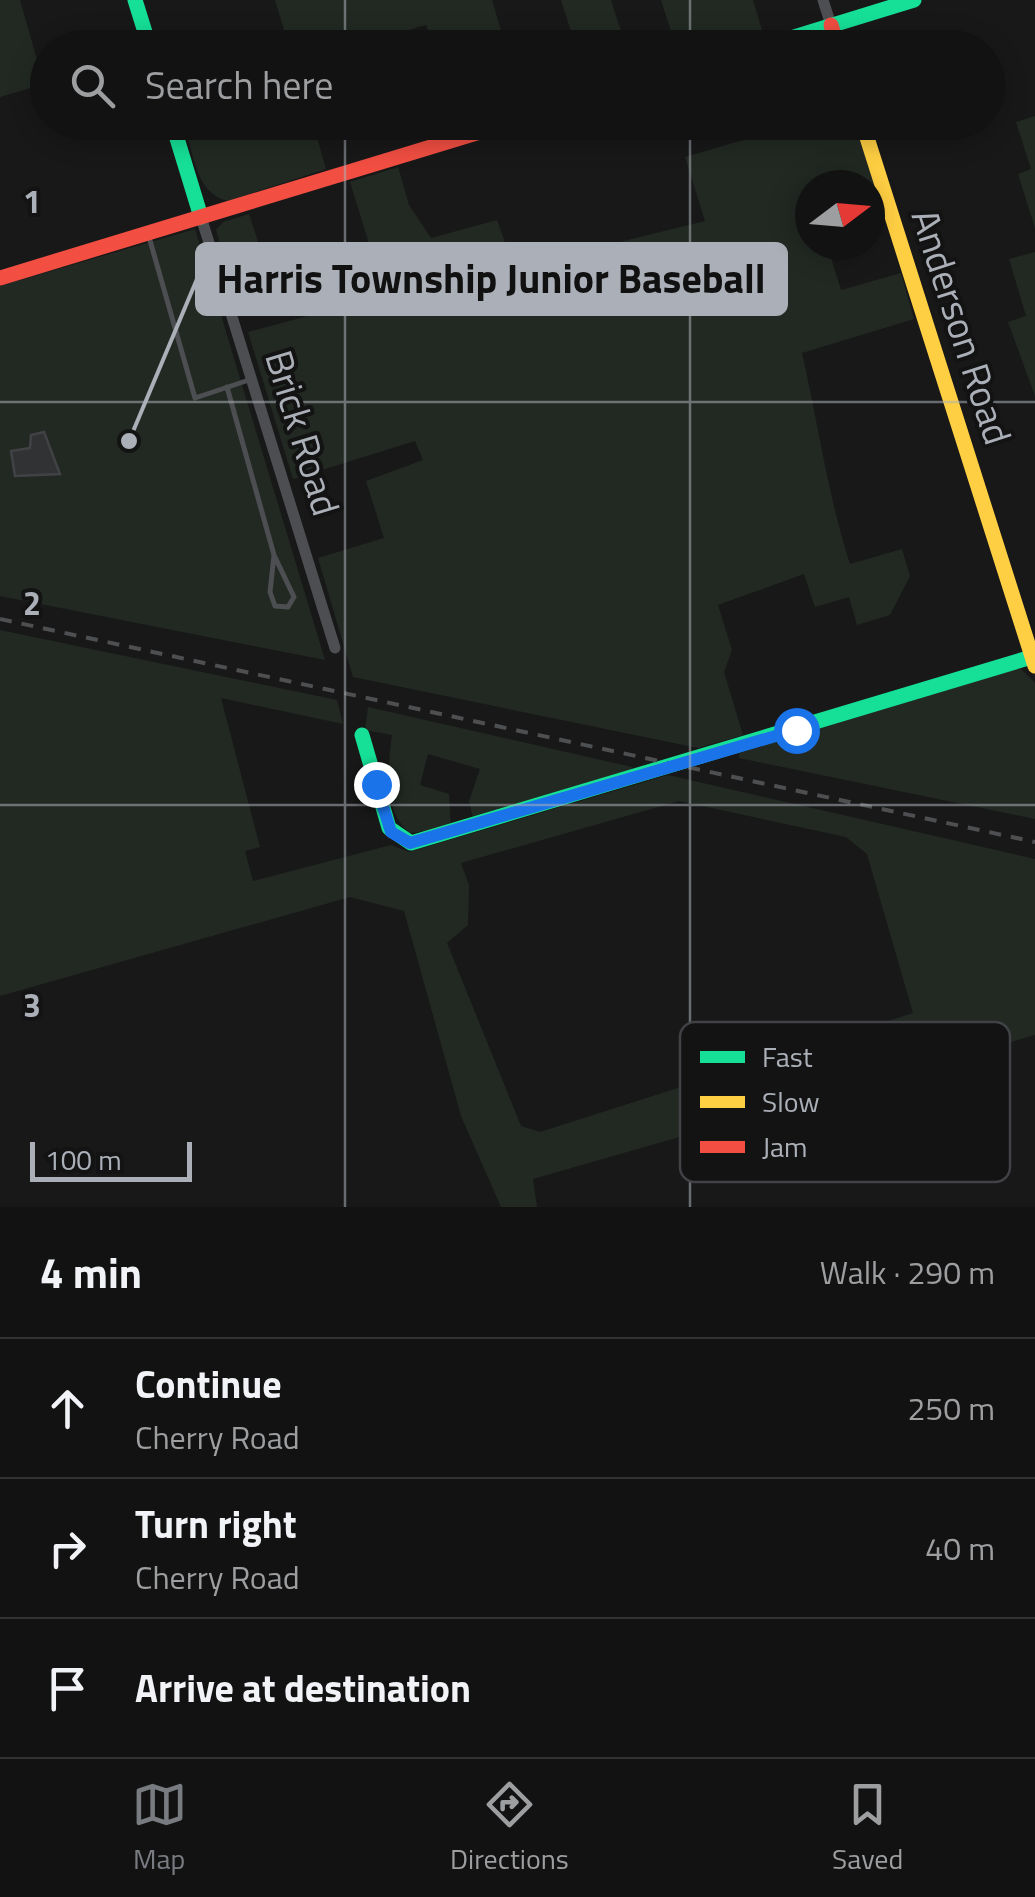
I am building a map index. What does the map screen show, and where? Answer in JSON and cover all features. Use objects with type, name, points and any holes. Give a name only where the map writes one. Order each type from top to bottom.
[{"type":"street","points":[[135,0],[144,30]]},
{"type":"street","points":[[823,0],[832,30]]},
{"type":"street","points":[[818,30],[914,0]]},
{"type":"street","name":"Brick Road","points":[[178,140],[335,648]]},
{"type":"street","points":[[0,278],[454,140]]},
{"type":"street","name":"Anderson Road","points":[[868,140],[1034,660]]},
{"type":"street","points":[[362,735],[389,828],[395,836],[410,843],[1034,660]]},
{"type":"lane","points":[[148,234],[194,398],[251,379]]},
{"type":"lane","points":[[228,387],[274,555],[294,597],[288,607],[275,606],[270,592],[274,555]]},
{"type":"shaded area","points":[[0,0],[20,0],[30,35],[30,88],[0,97]]},
{"type":"shaded area","points":[[275,0],[492,0],[501,30],[428,30],[426,25],[409,30],[284,30]]},
{"type":"shaded area","points":[[561,0],[611,0],[621,30],[571,30]]},
{"type":"shaded area","points":[[661,0],[753,0],[762,30],[671,30]]},
{"type":"shaded area","points":[[1035,116],[1035,228],[1018,174],[1031,169],[1016,122]]},
{"type":"shaded area","points":[[188,140],[318,140],[326,169],[228,201],[208,190]]},
{"type":"shaded area","points":[[744,140],[860,140],[870,170],[795,170],[795,260],[832,260],[841,290],[901,273],[914,319],[802,353],[829,486],[850,564],[902,549],[910,576],[890,615],[857,625],[849,597],[815,607],[804,574],[718,605],[732,650],[724,672],[743,735],[698,748],[353,677],[318,558],[384,538],[366,481],[423,460],[415,441],[293,479],[248,332],[385,295],[350,182],[398,167],[409,205],[431,238],[497,220],[514,268],[705,221],[685,157]]},
{"type":"shaded area","points":[[249,214],[266,266],[230,276],[216,230],[223,222]]},
{"type":"shaded area","points":[[195,229],[325,660],[0,596],[0,286]]},
{"type":"shaded area","points":[[1035,252],[1035,396],[1008,322],[1026,316],[1009,259]]},
{"type":"shaded area","points":[[0,630],[337,700],[343,724],[221,698],[260,847],[245,851],[253,881],[391,845],[409,852],[668,775],[1035,859],[1035,1035],[1010,1042],[1010,1022],[885,1022],[913,1013],[867,854],[846,837],[679,801],[461,863],[469,885],[468,925],[447,943],[521,1126],[540,1132],[680,1087],[680,1137],[533,1179],[537,1207],[501,1207],[461,1116],[404,911],[350,897],[0,996]]},
{"type":"shaded area","points":[[1020,668],[1035,683],[1035,819],[739,758],[739,753]]},
{"type":"shaded area","points":[[368,707],[632,767],[631,773],[474,822],[469,801],[480,769],[428,754],[420,785],[449,794],[451,828],[410,833],[391,800],[392,735],[365,730]]},
{"type":"building","points":[[44,432],[60,474],[15,476],[11,451],[30,448],[31,435]]},
{"type":"railway","points":[[0,619],[1035,842]]},
{"type":"traffic: fast","points":[[135,0],[144,30]]},
{"type":"traffic: fast","points":[[816,30],[914,0]]},
{"type":"traffic: fast","points":[[177,140],[201,217]]},
{"type":"traffic: fast","points":[[362,735],[389,828],[411,843],[1035,656]]},
{"type":"traffic: slow","points":[[868,140],[1035,666]]},
{"type":"traffic: jam","points":[[831,25],[833,30]]},
{"type":"traffic: jam","points":[[0,278],[454,140]]},
{"type":"place","name":"Harris Township Junior Baseball","points":[[129,441]]},
{"type":"route","points":[[376,784],[391,832],[410,843],[436,839],[796,730]]}]
